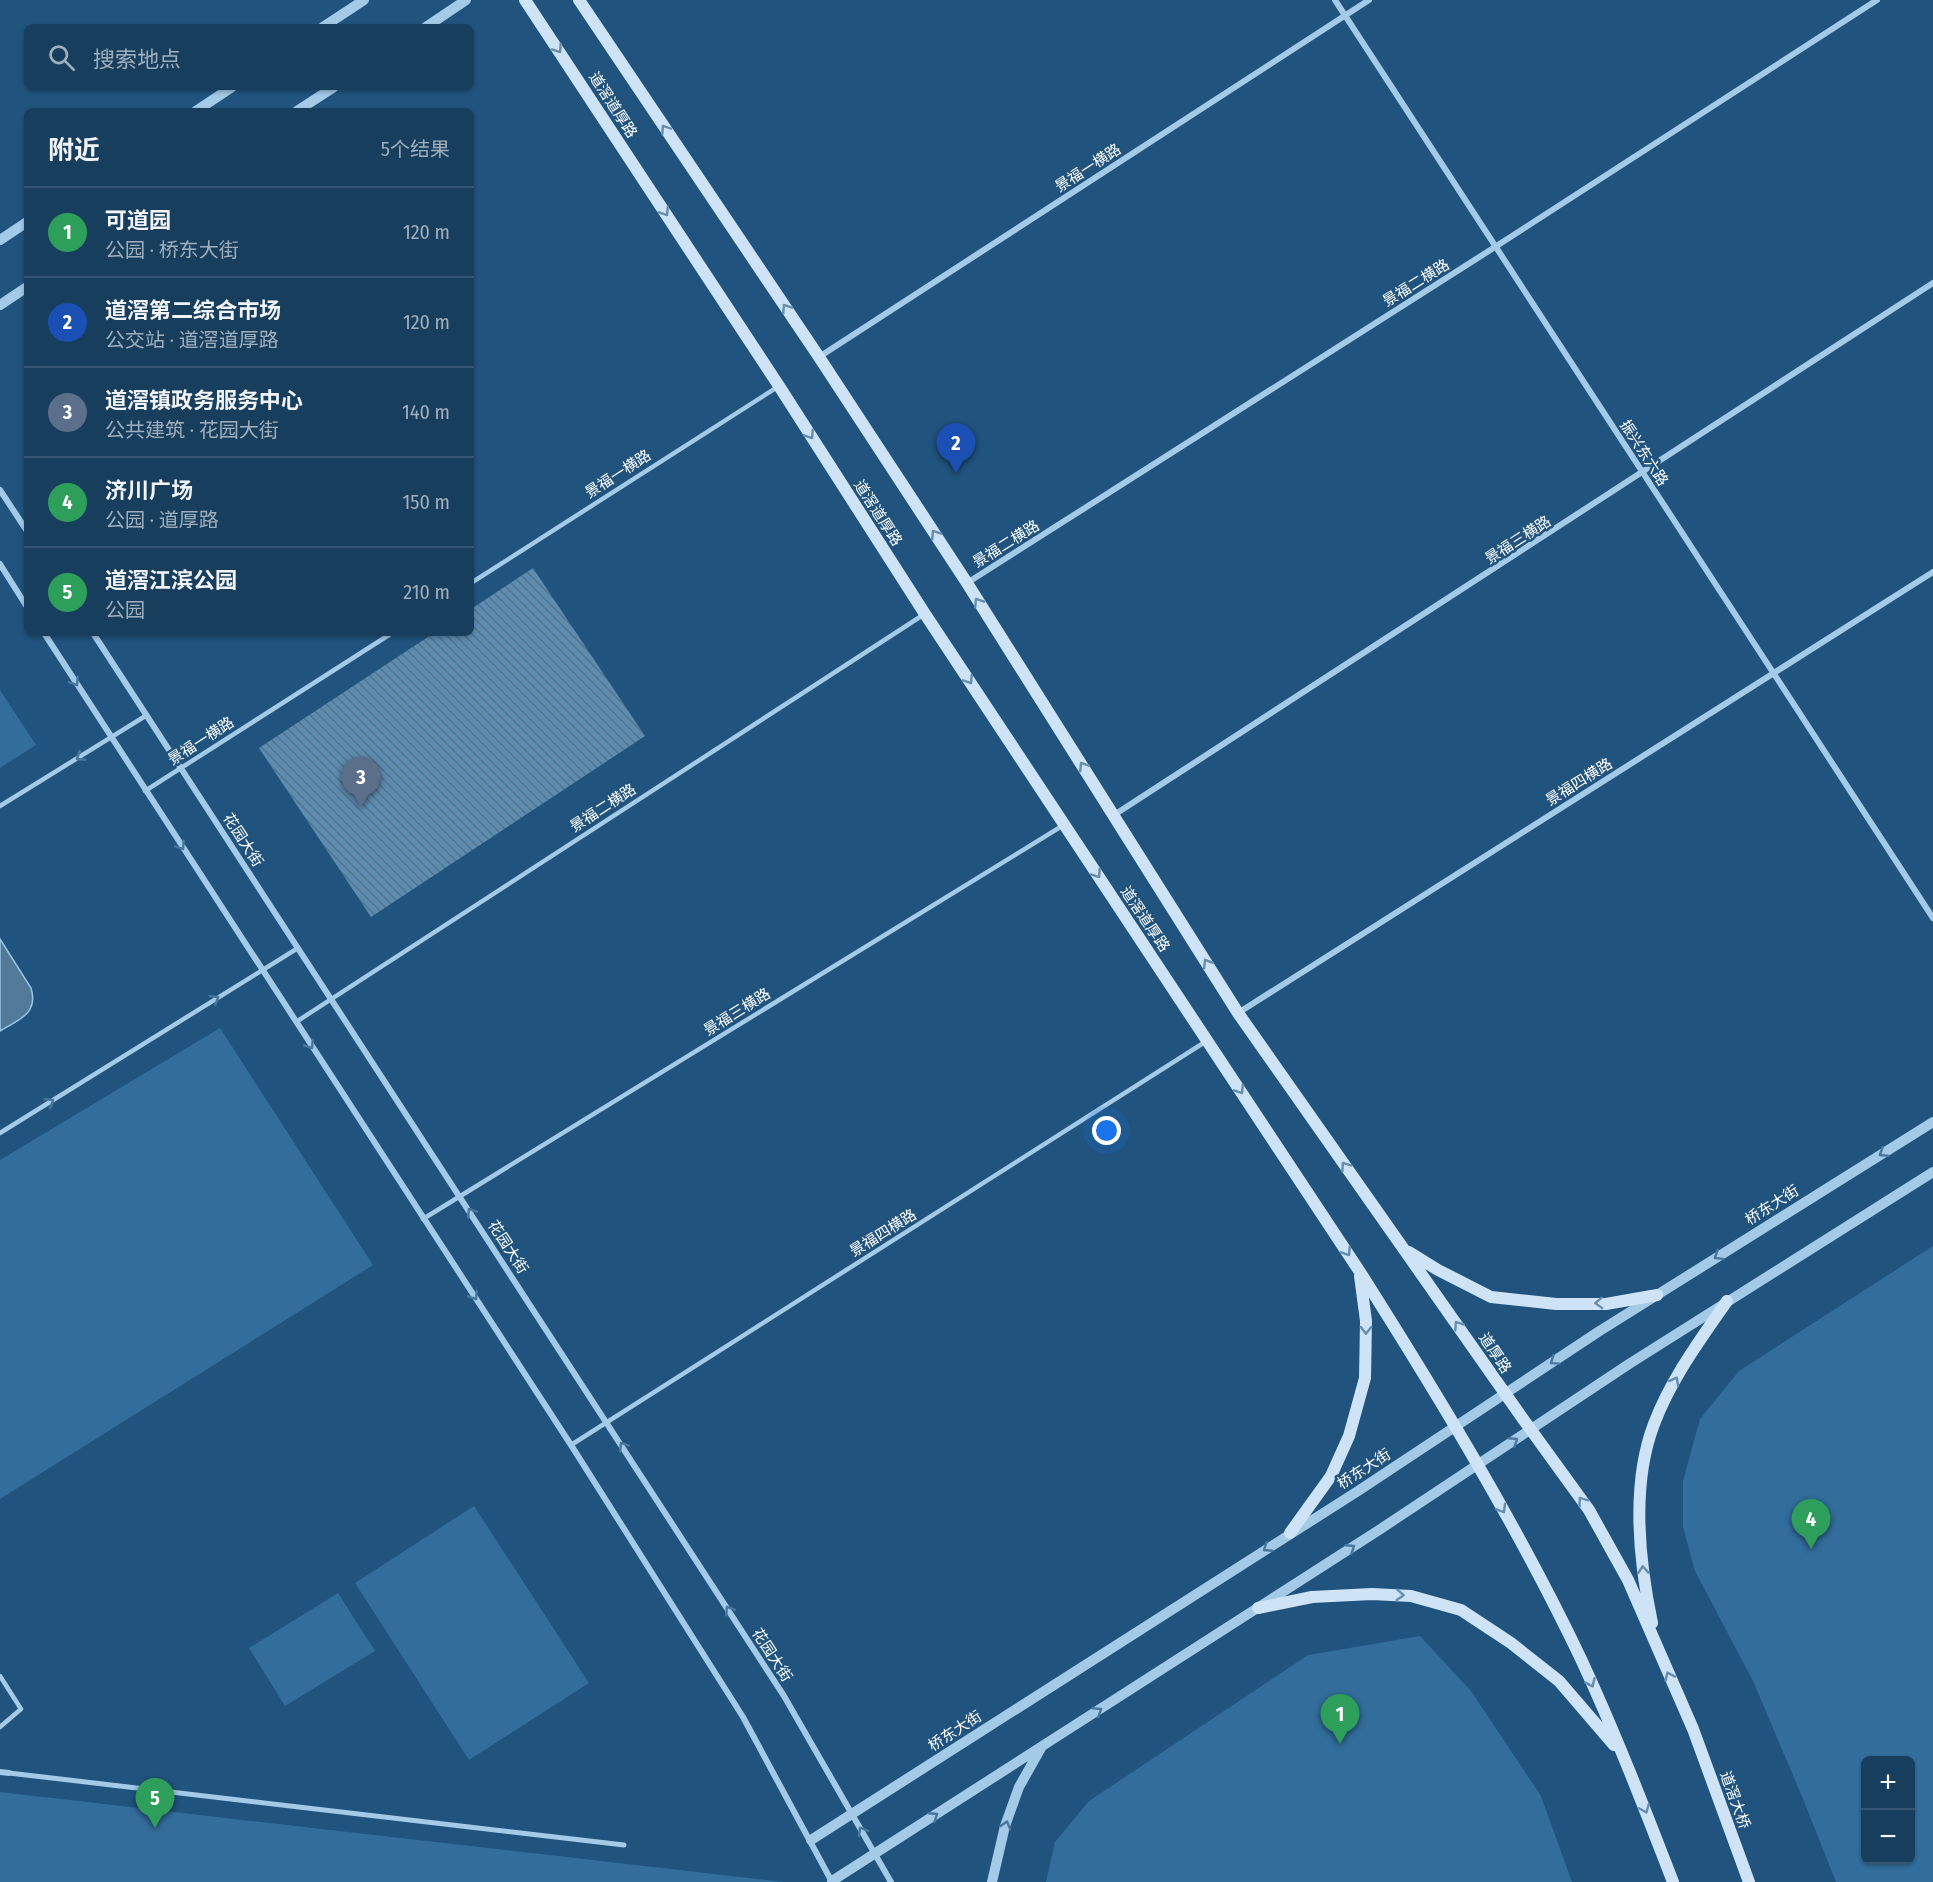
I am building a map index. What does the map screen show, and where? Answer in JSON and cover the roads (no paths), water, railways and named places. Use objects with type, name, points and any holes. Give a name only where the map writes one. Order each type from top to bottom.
[{"type":"main road","name":"道滘道厚路","points":[[525,0],[779,386],[925,614],[1208,1041]]},
{"type":"main road","name":"道滘道厚路","points":[[579,0],[819,357],[1114,815],[1238,1013]]},
{"type":"main road","name":"道厚路","points":[[1238,1013],[1589,1510],[1628,1580],[1692,1729]]},
{"type":"main road","points":[[1208,1041],[1360,1272],[1455,1426],[1520,1540],[1581,1659],[1623,1755],[1673,1882]]},
{"type":"main road","points":[[1403,1248],[1438,1270],[1491,1297],[1556,1304],[1606,1304],[1657,1295]]},
{"type":"main road","points":[[1290,1533],[1331,1476],[1349,1436],[1362,1390],[1365,1378],[1366,1322],[1360,1272]]},
{"type":"main road","points":[[1656,1648],[1644,1584],[1640,1533],[1641,1478],[1654,1425],[1672,1384],[1727,1301]]},
{"type":"main road","points":[[1258,1608],[1312,1597],[1372,1594],[1411,1596],[1461,1610],[1511,1643],[1558,1681],[1623,1755]]},
{"type":"main road","name":"道滘大桥","points":[[1692,1729],[1749,1882]]},
{"type":"street","points":[[328,24],[364,0]]},
{"type":"street","points":[[430,24],[466,0]]},
{"type":"street","name":"振兴东六路","points":[[1335,0],[1933,918]]},
{"type":"street","name":"景福一横路","points":[[819,357],[1369,0]]},
{"type":"street","name":"景福二横路","points":[[966,584],[1496,247],[1877,0]]},
{"type":"street","points":[[200,108],[228,90]]},
{"type":"street","points":[[302,108],[329,90]]},
{"type":"street","points":[[0,240],[24,224]]},
{"type":"street","name":"景福三横路","points":[[1114,815],[1933,283]]},
{"type":"street","points":[[0,305],[24,289]]},
{"type":"street","points":[[0,490],[24,526]]},
{"type":"street","points":[[0,564],[24,602]]},
{"type":"street","name":"景福四横路","points":[[1238,1013],[1933,572]]},
{"type":"street","points":[[46,636],[571,1445],[743,1717],[832,1882],[1258,1608],[1727,1301],[1933,1172]]},
{"type":"street","name":"花园大街","points":[[95,636],[784,1696],[891,1882]]},
{"type":"street","name":"桥东大街","points":[[811,1840],[1657,1295],[1933,1122]]},
{"type":"street","points":[[992,1882],[1005,1826],[1019,1787],[1042,1747]]},
{"type":"street","points":[[0,1772],[624,1845]]},
{"type":"lane","name":"景福一横路","points":[[474,581],[779,386]]},
{"type":"lane","name":"景福二横路","points":[[295,1022],[925,614]]},
{"type":"lane","name":"景福一横路","points":[[145,791],[387,636]]},
{"type":"lane","points":[[0,806],[147,715]]},
{"type":"lane","name":"景福三横路","points":[[423,1219],[1065,825]]},
{"type":"lane","points":[[0,1133],[298,948]]},
{"type":"lane","name":"景福四横路","points":[[571,1445],[1208,1041]]},
{"type":"lane","points":[[0,1676],[21,1709],[0,1727]]},
{"type":"place","name":"道滘第二综合市场","points":[[956,473]]},
{"type":"place","name":"道滘镇政务服务中心","points":[[361,807]]},
{"type":"place","name":"济川广场","points":[[1811,1549]]},
{"type":"place","name":"可道园","points":[[1340,1744]]},
{"type":"place","name":"道滘江滨公园","points":[[155,1828]]}]
